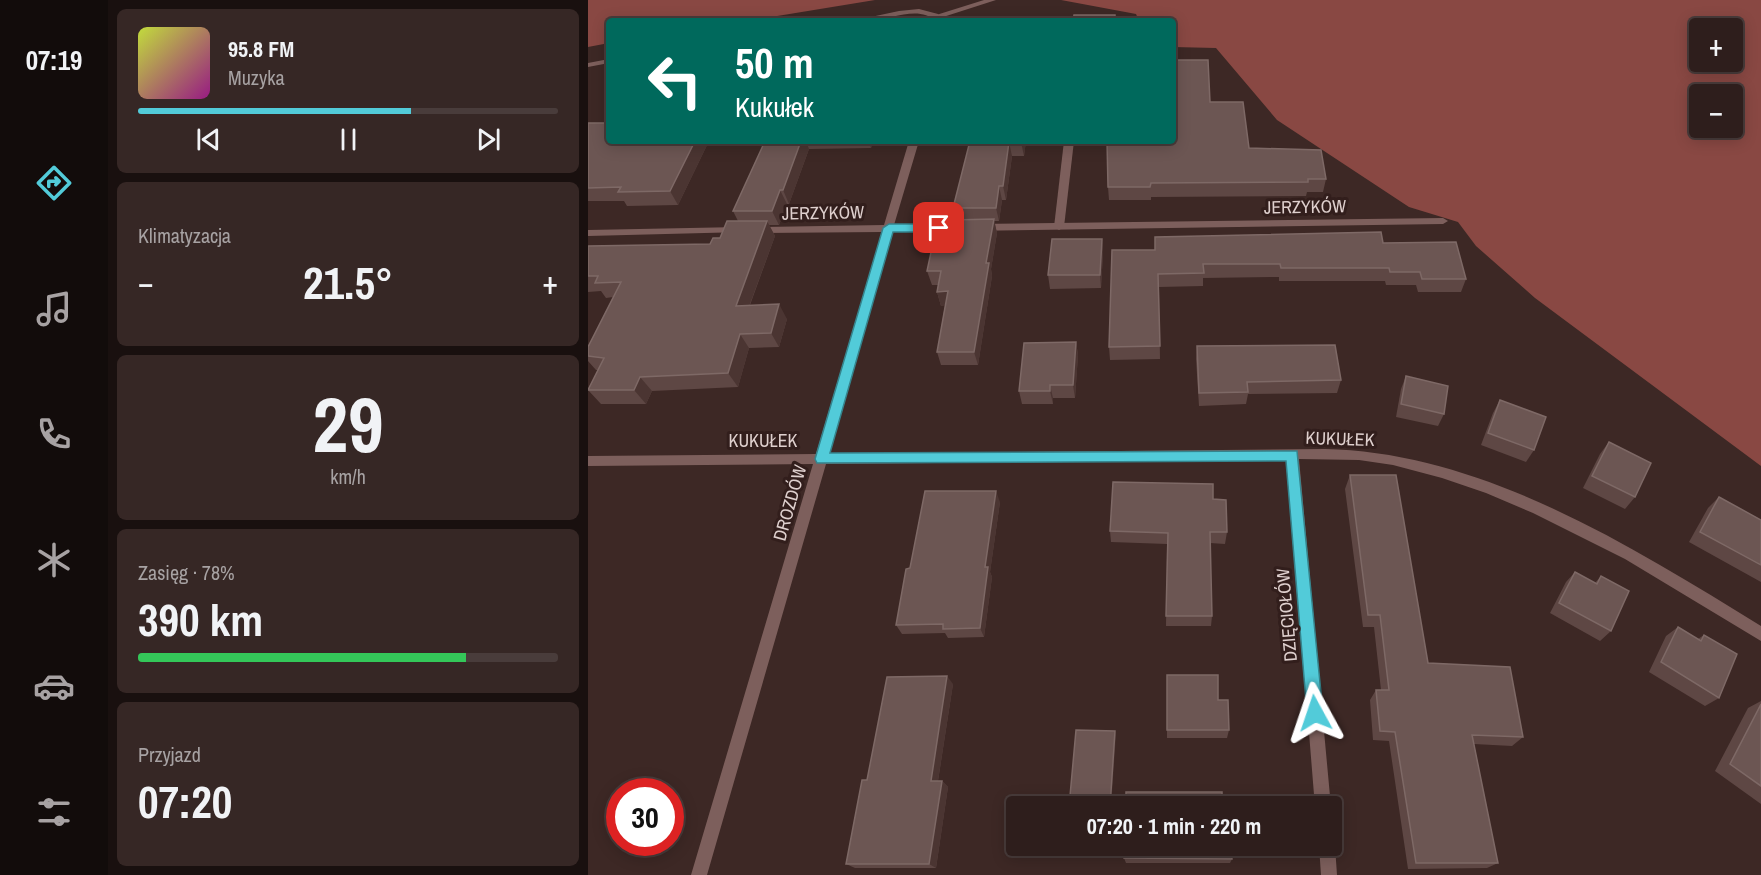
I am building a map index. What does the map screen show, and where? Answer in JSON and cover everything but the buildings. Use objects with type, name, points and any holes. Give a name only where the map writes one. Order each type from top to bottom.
[{"type":"street","points":[[882,18],[911,12],[925,12],[939,18],[992,0]]},
{"type":"street","points":[[588,64],[606,61]]},
{"type":"street","name":"DROZDÓW","points":[[699,875],[913,144]]},
{"type":"street","points":[[1059,226],[1069,144]]},
{"type":"street","name":"JERZYKÓW","points":[[588,233],[1443,222]]},
{"type":"street","name":"KUKUŁEK","points":[[588,461],[1293,455],[1338,455],[1391,459],[1483,484],[1625,551],[1761,634]]},
{"type":"street","name":"DZIĘCIOŁÓW","points":[[1293,455],[1322,796]]},
{"type":"street","points":[[1328,856],[1329,875]]},
{"type":"shaded area","points":[[588,0],[875,0],[764,18],[606,18],[606,44],[588,47]]},
{"type":"shaded area","points":[[1061,0],[1761,0],[1761,466],[1535,298],[1476,246],[1458,222],[1409,207],[1277,120],[1216,48],[1176,47],[1176,18],[1138,18],[1136,14]]},
{"type":"route","points":[[939,228],[889,228],[822,459],[1293,455],[1315,713]]}]
